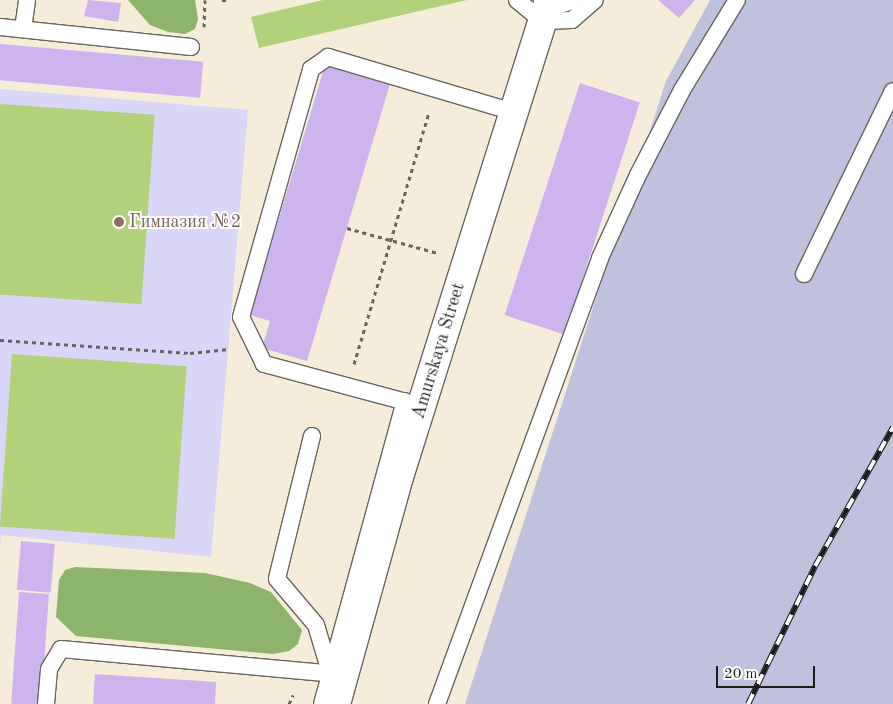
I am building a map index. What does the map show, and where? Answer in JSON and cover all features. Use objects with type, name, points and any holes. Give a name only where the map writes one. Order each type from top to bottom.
[{"type":"street","name":"Amurskaya Street","points":[[336,704],[337,674],[413,404],[514,112],[545,10]]},
{"type":"lane","points":[[23,29],[27,0]]},
{"type":"lane","points":[[517,0],[572,20],[595,0]]},
{"type":"lane","points":[[545,10],[575,0]]},
{"type":"lane","points":[[437,704],[600,258],[638,175],[682,90],[737,0]]},
{"type":"lane","points":[[0,27],[191,47]]},
{"type":"lane","points":[[413,404],[264,364],[252,344],[241,317],[311,69],[328,57],[436,91],[514,112]]},
{"type":"lane","points":[[804,274],[893,91]]},
{"type":"lane","points":[[312,436],[277,579],[316,626],[337,674]]},
{"type":"lane","points":[[46,704],[49,669],[60,649],[337,674]]},
{"type":"lane","points":[[322,704],[337,674]]},
{"type":"path","points":[[222,0],[229,0]]},
{"type":"path","points":[[348,385],[389,239],[436,91]]},
{"type":"path","points":[[347,228],[449,255]]},
{"type":"path","points":[[0,340],[190,353],[252,344]]},
{"type":"shaded area","points":[[710,0],[893,0],[893,704],[465,704],[666,81]]},
{"type":"shaded area","name":"Гимназия №2","points":[[0,89],[248,110],[211,557],[1,535],[0,549]]},
{"type":"green space","points":[[128,0],[195,0],[198,19],[195,29],[185,34],[168,32],[150,25]]},
{"type":"green space","points":[[323,0],[467,0],[259,48],[251,17]]},
{"type":"green space","points":[[0,104],[155,115],[141,304],[0,294]]},
{"type":"green space","points":[[12,354],[187,366],[175,539],[0,527]]},
{"type":"green space","points":[[75,567],[205,573],[250,583],[271,592],[302,630],[298,644],[289,651],[273,654],[76,636],[56,617],[59,580],[65,570]]},
{"type":"building","points":[[88,0],[121,3],[118,22],[84,16]]},
{"type":"building","points":[[658,0],[695,0],[679,18]]},
{"type":"building","points":[[0,44],[203,62],[200,98],[0,80]]},
{"type":"building","points":[[325,65],[390,84],[307,361],[262,348],[270,321],[250,315]]},
{"type":"building","points":[[580,83],[640,102],[565,335],[505,315]]},
{"type":"building","points":[[21,541],[55,544],[51,593],[17,590]]},
{"type":"building","points":[[19,592],[49,594],[41,704],[11,704]]},
{"type":"building","points":[[95,674],[216,682],[215,704],[93,704]]},
{"type":"railway","points":[[748,704],[815,566],[893,427]]},
{"type":"place","name":"Гимназия №2","points":[[119,222]]}]
